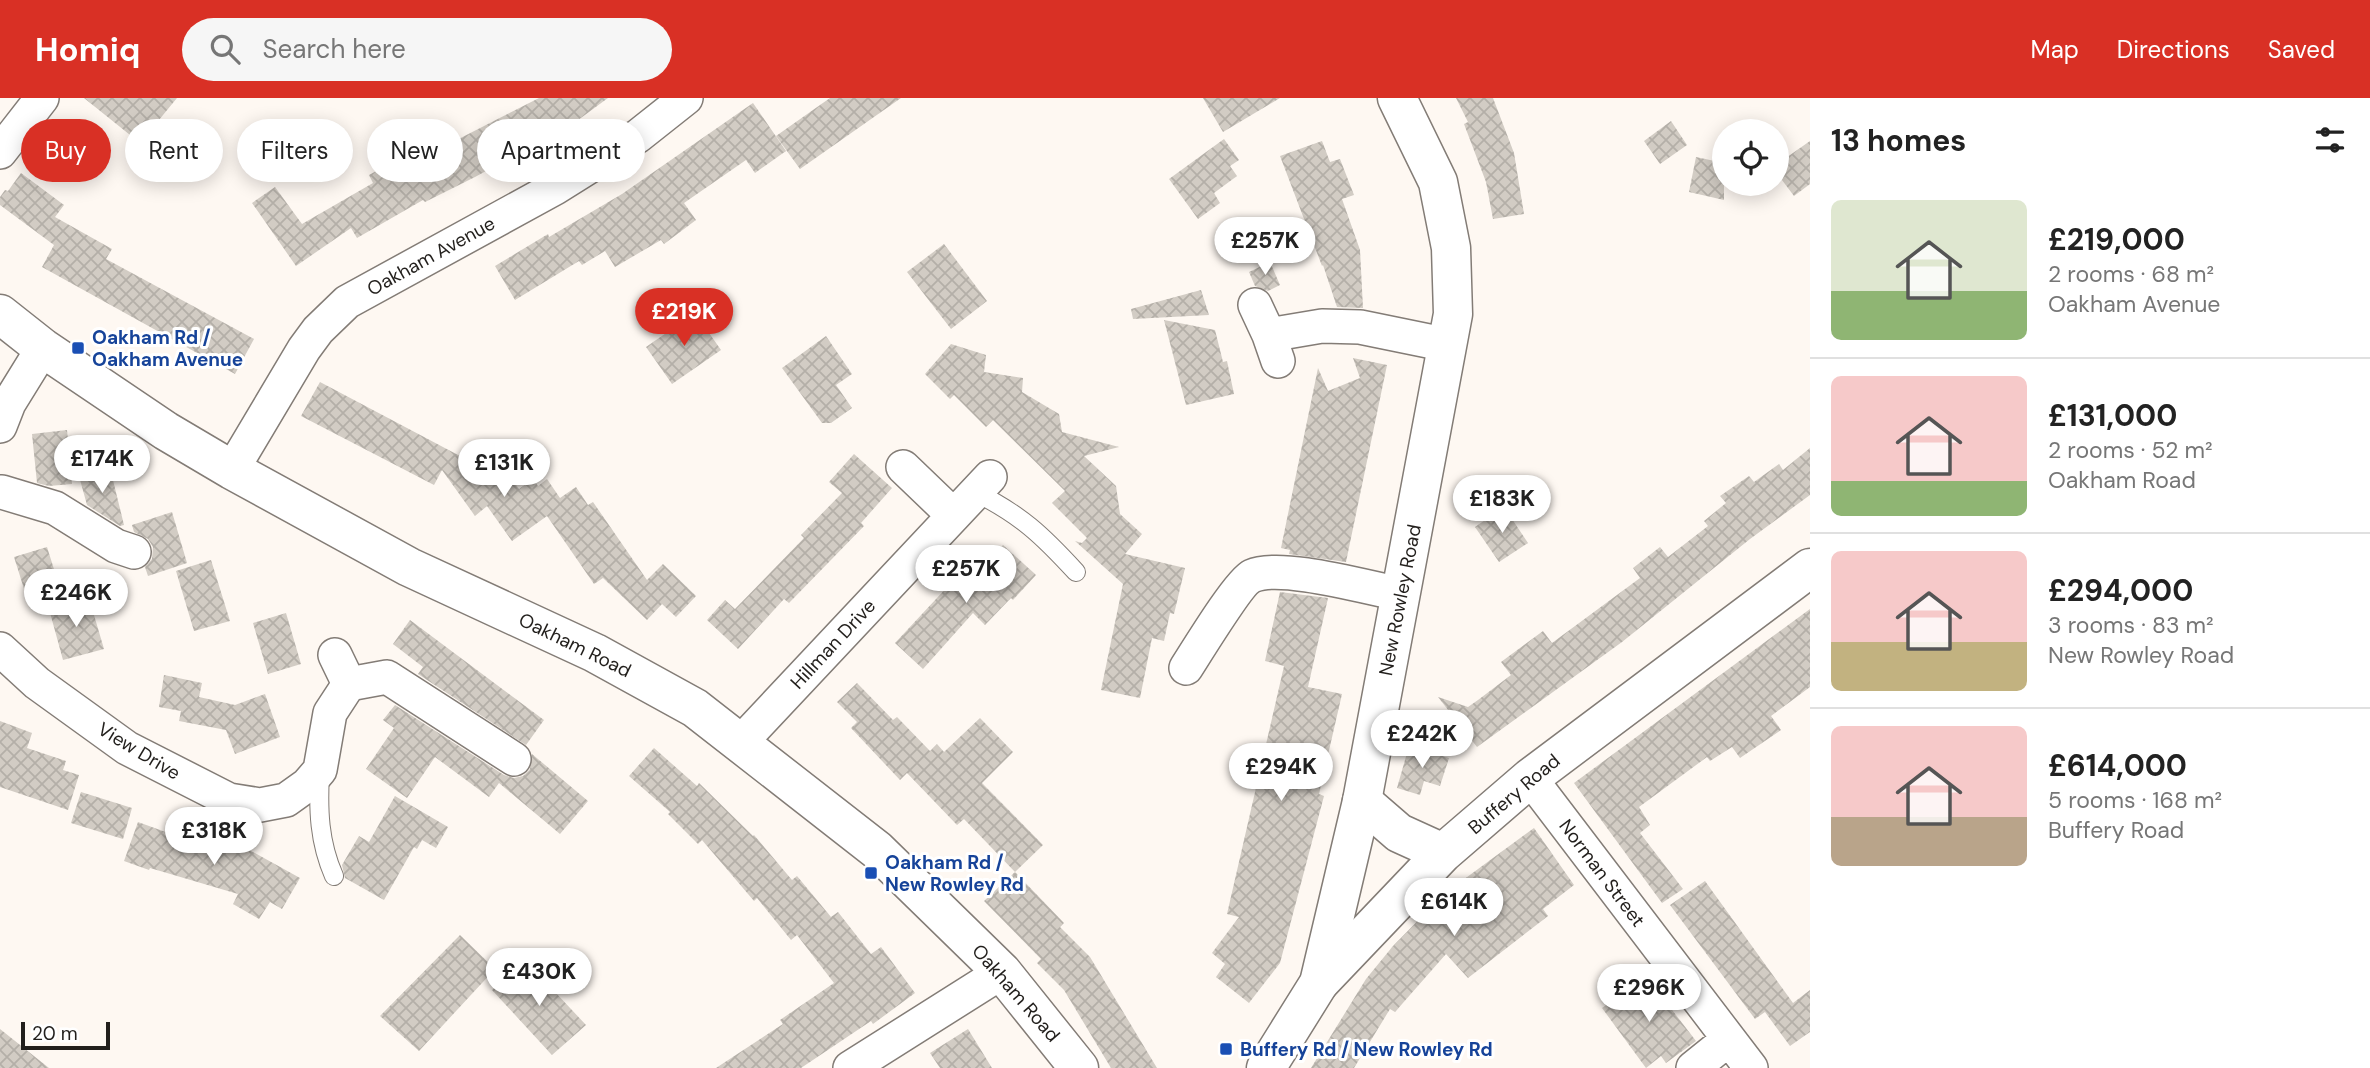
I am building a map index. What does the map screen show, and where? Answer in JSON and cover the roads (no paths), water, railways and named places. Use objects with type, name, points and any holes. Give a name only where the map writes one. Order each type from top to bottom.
[{"type":"street","points":[[0,152],[42,98]]},
{"type":"street","name":"Oakham Avenue","points":[[232,470],[304,349],[318,330],[347,302],[555,188],[638,136],[653,108],[686,98]]},
{"type":"street","name":"New Rowley Road","points":[[1319,983],[1362,801],[1453,314],[1451,248],[1438,182],[1397,98]]},
{"type":"street","points":[[1255,305],[1274,348],[1322,326],[1360,327],[1448,345]]},
{"type":"street","name":"Oakham Road","points":[[0,314],[43,348],[166,431],[232,470],[409,567],[595,653],[695,708],[877,850],[1002,972],[1079,1068]]},
{"type":"street","points":[[0,426],[9,403],[43,348]]},
{"type":"street","points":[[903,467],[973,495]]},
{"type":"street","points":[[1,487],[55,508],[116,546],[134,552]]},
{"type":"street","name":"Hillman Drive","points":[[740,742],[973,495]]},
{"type":"street","name":"Buffery Road","points":[[1266,1068],[1319,983],[1443,853],[1530,778],[1810,568]]},
{"type":"street","points":[[1186,667],[1234,594],[1251,576],[1281,571],[1401,594]]},
{"type":"street","name":"View Drive","points":[[0,649],[37,683],[127,748],[229,800],[260,804],[286,800],[307,785],[320,770]]},
{"type":"street","points":[[335,655],[348,684]]},
{"type":"street","points":[[320,770],[330,713],[348,684],[387,677],[514,759]]},
{"type":"street","name":"Norman Street","points":[[1530,778],[1751,1068]]},
{"type":"street","points":[[1362,801],[1399,833],[1443,853]]},
{"type":"street","points":[[850,1068],[1002,972]]},
{"type":"street","points":[[1693,1068],[1729,1040]]},
{"type":"lane","points":[[973,495],[1006,508],[1042,535],[1076,572]]},
{"type":"lane","points":[[320,770],[319,825],[325,855],[334,876]]},
{"type":"place","name":"Oakham Rd / Oakham Avenue","points":[[78,348]]},
{"type":"place","name":"Oakham Rd / New Rowley Rd","points":[[871,873]]},
{"type":"place","name":"Buffery Rd / New Rowley Rd","points":[[1226,1049]]}]
